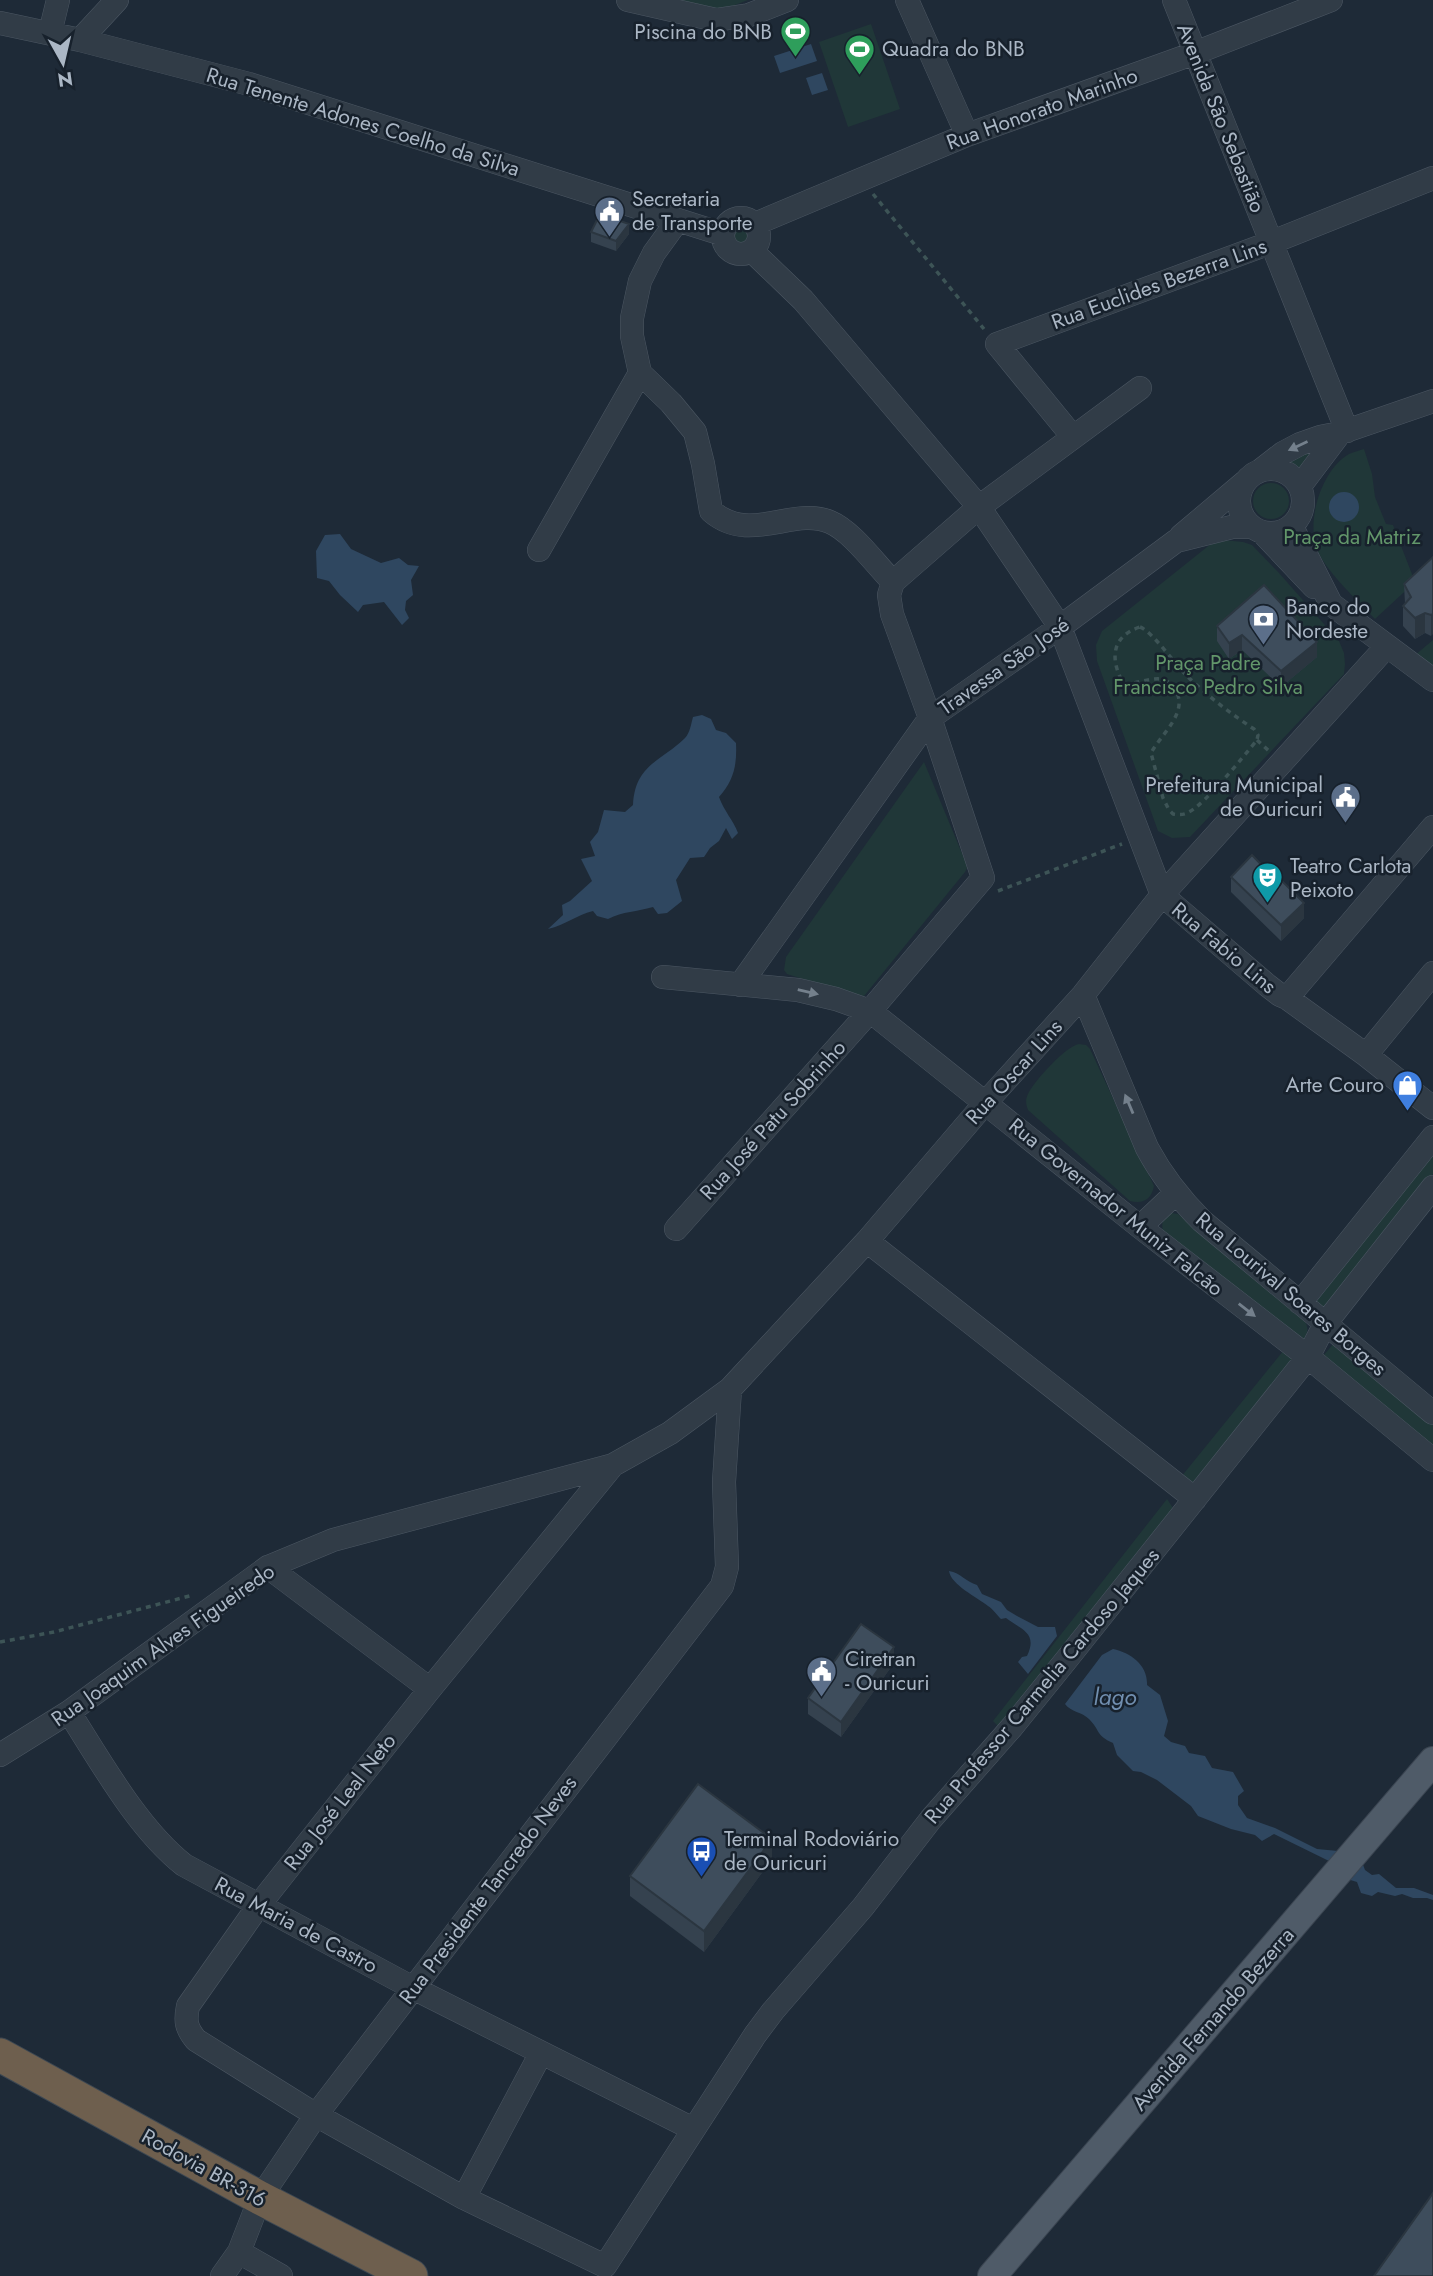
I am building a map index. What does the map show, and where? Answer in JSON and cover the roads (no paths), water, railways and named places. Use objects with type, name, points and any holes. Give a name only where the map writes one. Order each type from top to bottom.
[{"type":"highway","name":"Rodovia BR-316","points":[[0,2055],[260,2199],[411,2276]]},
{"type":"main road","name":"Avenida Fernando Bezerra","points":[[992,2276],[1433,1761]]},
{"type":"street","points":[[50,33],[58,0]]},
{"type":"street","points":[[80,40],[117,0]]},
{"type":"street","points":[[628,0],[682,7],[705,19],[736,18],[787,0]]},
{"type":"street","points":[[907,0],[967,135]]},
{"type":"street","name":"Avenida São Sebastião","points":[[1174,0],[1343,432]]},
{"type":"street","name":"Rua Honorato Marinho","points":[[755,224],[967,135],[1195,53],[1331,0]]},
{"type":"street","name":"Rua Tenente Adones Coelho da Silva","points":[[0,23],[80,40],[249,84],[722,234]]},
{"type":"street","name":"Rua Euclides Bezerra Lins","points":[[1073,437],[997,344],[1270,243],[1433,178]]},
{"type":"street","points":[[745,219],[755,224],[759,241],[752,251],[741,255],[729,251],[722,240],[722,234],[732,220],[745,219]]},
{"type":"street","points":[[678,220],[648,264],[640,281],[632,336],[640,373],[671,403],[695,432],[704,464],[711,511],[719,518],[736,525],[806,520],[832,523],[853,540],[893,582]]},
{"type":"street","points":[[752,251],[803,300],[979,507],[1060,627],[1162,895]]},
{"type":"street","points":[[540,550],[640,373]]},
{"type":"street","points":[[930,718],[892,614],[889,595],[893,582],[979,507],[1140,388]]},
{"type":"street","points":[[1176,541],[1283,453],[1320,437],[1343,432],[1433,401]]},
{"type":"street","points":[[1300,486],[1343,432]]},
{"type":"street","points":[[1257,530],[1272,534],[1283,532],[1292,527],[1299,518],[1304,496],[1294,477],[1284,471],[1273,469],[1253,476],[1240,491],[1240,511],[1257,530],[1331,604],[1433,680]]},
{"type":"street","name":"Travessa São José","points":[[740,985],[930,718],[1176,541],[1231,527],[1257,530]]},
{"type":"street","points":[[1292,527],[1331,604]]},
{"type":"street","name":"Rua Oscar Lins","points":[[613,1465],[670,1433],[730,1389],[867,1241],[986,1102],[1083,995],[1162,895],[1386,647]]},
{"type":"street","name":"Rua José Patu Sobrinho","points":[[676,1229],[870,1011],[984,877],[930,718]]},
{"type":"street","points":[[1287,998],[1433,827]]},
{"type":"street","name":"Rua Fabio Lins","points":[[1162,895],[1266,985],[1366,1055]]},
{"type":"street","points":[[1433,973],[1366,1055],[1433,1108]]},
{"type":"street","name":"Rua Governador Muniz Falcão","points":[[663,977],[799,990],[870,1011],[1140,1227],[1308,1357],[1433,1460]]},
{"type":"street","name":"Rua Lourival Soares Borges","points":[[1083,995],[1157,1166],[1176,1193],[1202,1221],[1433,1413]]},
{"type":"street","points":[[1300,1303],[1433,1137]]},
{"type":"street","name":"Rua Professor Carmelia Cardoso Jaques","points":[[316,2115],[464,2198],[605,2266],[773,2011],[863,1908],[931,1819],[1020,1717],[1195,1499],[1308,1357],[1325,1324],[1433,1187]]},
{"type":"street","points":[[1140,1227],[1176,1193]]},
{"type":"street","points":[[867,1241],[1195,1499]]},
{"type":"street","name":"Rua Presidente Tancredo Neves","points":[[222,2276],[239,2252],[260,2199],[316,2115],[722,1586],[727,1567],[724,1482],[730,1389]]},
{"type":"street","name":"Rua Joaquim Alves Figueiredo","points":[[0,1755],[69,1712],[268,1567],[333,1540],[613,1465]]},
{"type":"street","name":"Rua José Leal Neto","points":[[316,2115],[196,2040],[187,2029],[188,2006],[259,1905],[430,1689],[613,1465]]},
{"type":"street","points":[[268,1567],[430,1689]]},
{"type":"street","name":"Rua Maria de Castro","points":[[69,1712],[150,1831],[184,1865],[413,1989],[693,2129]]},
{"type":"street","points":[[464,2198],[541,2053]]},
{"type":"street","points":[[239,2252],[281,2276]]},
{"type":"water","name":"Piscina do BNB","points":[[811,44],[817,61],[780,73],[774,56]]},
{"type":"water","points":[[822,73],[828,90],[812,95],[806,78]]},
{"type":"water","points":[[1344,492],[1355,496],[1359,507],[1355,518],[1344,522],[1333,518],[1329,507],[1333,496]]},
{"type":"water","points":[[340,534],[351,549],[381,563],[399,558],[408,565],[419,566],[411,580],[413,595],[406,601],[405,610],[409,618],[402,625],[384,602],[363,605],[358,612],[329,581],[317,578],[316,551],[325,535]]},
{"type":"water","points":[[702,715],[711,719],[716,730],[726,733],[736,743],[734,772],[719,797],[738,833],[732,839],[726,828],[719,841],[704,857],[690,858],[676,880],[682,901],[667,913],[658,914],[653,907],[608,919],[597,916],[593,911],[548,929],[563,915],[562,905],[592,881],[581,859],[595,856],[590,842],[598,832],[604,810],[625,812],[633,805],[635,791],[644,772],[685,738],[693,717]]},
{"type":"water","points":[[949,1571],[977,1585],[982,1594],[1001,1602],[1017,1616],[1038,1627],[1055,1627],[1057,1636],[1028,1674],[1018,1662],[1027,1656],[1030,1648],[1031,1642],[1027,1633],[1006,1618],[1001,1619],[990,1607],[959,1586]]},
{"type":"water","name":"lago","points":[[1113,1649],[1137,1661],[1145,1672],[1147,1685],[1160,1695],[1168,1721],[1164,1736],[1171,1742],[1185,1746],[1189,1753],[1205,1756],[1212,1768],[1233,1772],[1244,1791],[1238,1796],[1238,1805],[1247,1818],[1275,1828],[1317,1849],[1338,1851],[1329,1861],[1274,1834],[1262,1841],[1255,1835],[1198,1816],[1191,1806],[1157,1780],[1133,1771],[1117,1755],[1113,1743],[1101,1735],[1089,1719],[1065,1704],[1102,1655]]},
{"type":"water","points":[[1362,1862],[1365,1870],[1372,1875],[1379,1874],[1396,1888],[1414,1888],[1433,1895],[1433,1900],[1402,1894],[1395,1896],[1378,1892],[1372,1896],[1361,1893],[1357,1882],[1347,1879]]},
{"type":"place","name":"Piscina do BNB","points":[[795,59]]},
{"type":"place","name":"Quadra do BNB","points":[[859,76]]},
{"type":"place","name":"Secretaria de Transporte","points":[[609,238]]},
{"type":"place","name":"Banco do Nordeste","points":[[1263,646]]},
{"type":"place","name":"Prefeitura Municipal de Ouricuri","points":[[1346,824]]},
{"type":"place","name":"Teatro Carlota Peixoto","points":[[1267,905]]},
{"type":"place","name":"Arte Couro","points":[[1407,1112]]},
{"type":"place","name":"Ciretran - Ouricuri","points":[[822,1698]]},
{"type":"place","name":"Terminal Rodoviário de Ouricuri","points":[[701,1878]]},
{"type":"park label","name":"Praça da Matriz","points":[[1352,537]]},
{"type":"park label","name":"Praça Padre Francisco Pedro Silva","points":[[1208,675]]}]
